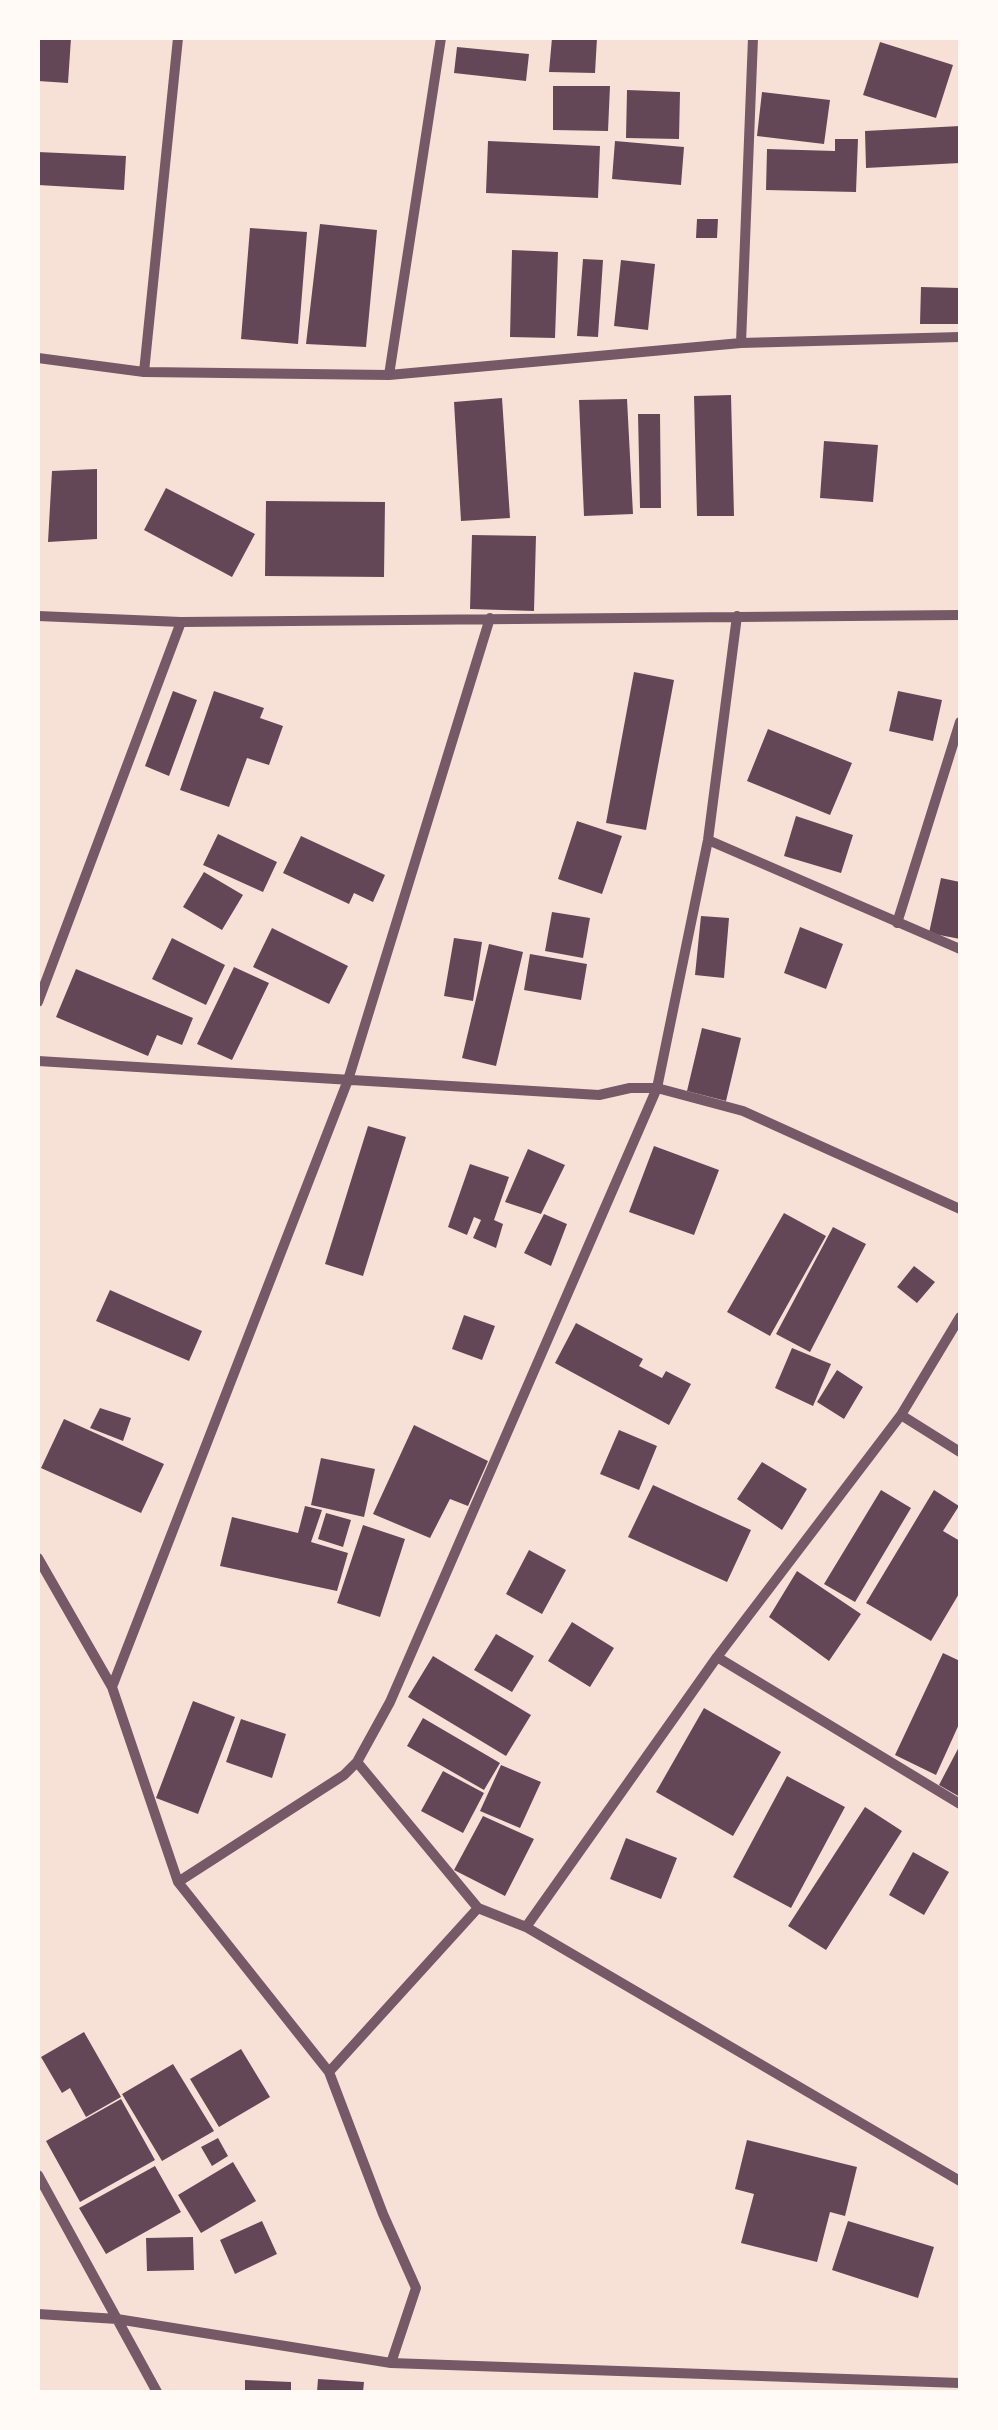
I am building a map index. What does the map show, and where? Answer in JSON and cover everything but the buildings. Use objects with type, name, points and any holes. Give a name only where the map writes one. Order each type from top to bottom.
[{"type":"street","points":[[144,372],[178,38]]},
{"type":"street","points":[[389,375],[440,38]]},
{"type":"street","points":[[741,342],[753,38]]},
{"type":"street","points":[[38,358],[144,372],[389,375],[741,342],[960,337]]},
{"type":"street","points":[[38,616],[181,622],[960,615]]},
{"type":"street","points":[[178,1882],[320,1792],[357,1762],[390,1702],[657,1088],[708,840],[738,616]]},
{"type":"street","points":[[112,1687],[348,1080],[490,618]]},
{"type":"street","points":[[38,1002],[181,622]]},
{"type":"street","points":[[897,923],[960,722]]},
{"type":"street","points":[[708,840],[960,949]]},
{"type":"street","points":[[38,1060],[599,1095],[657,1088],[743,1110],[960,1209]]},
{"type":"street","points":[[526,1927],[717,1657],[902,1414],[960,1317]]},
{"type":"street","points":[[902,1414],[960,1452]]},
{"type":"street","points":[[38,1558],[112,1687],[178,1882],[329,2072],[416,2288],[391,2363]]},
{"type":"street","points":[[717,1657],[960,1804]]},
{"type":"street","points":[[357,1762],[478,1908],[526,1927],[960,2182]]},
{"type":"street","points":[[329,2072],[478,1908]]},
{"type":"street","points":[[38,2175],[157,2392]]},
{"type":"street","points":[[38,2314],[117,2319],[391,2363],[960,2383]]}]
